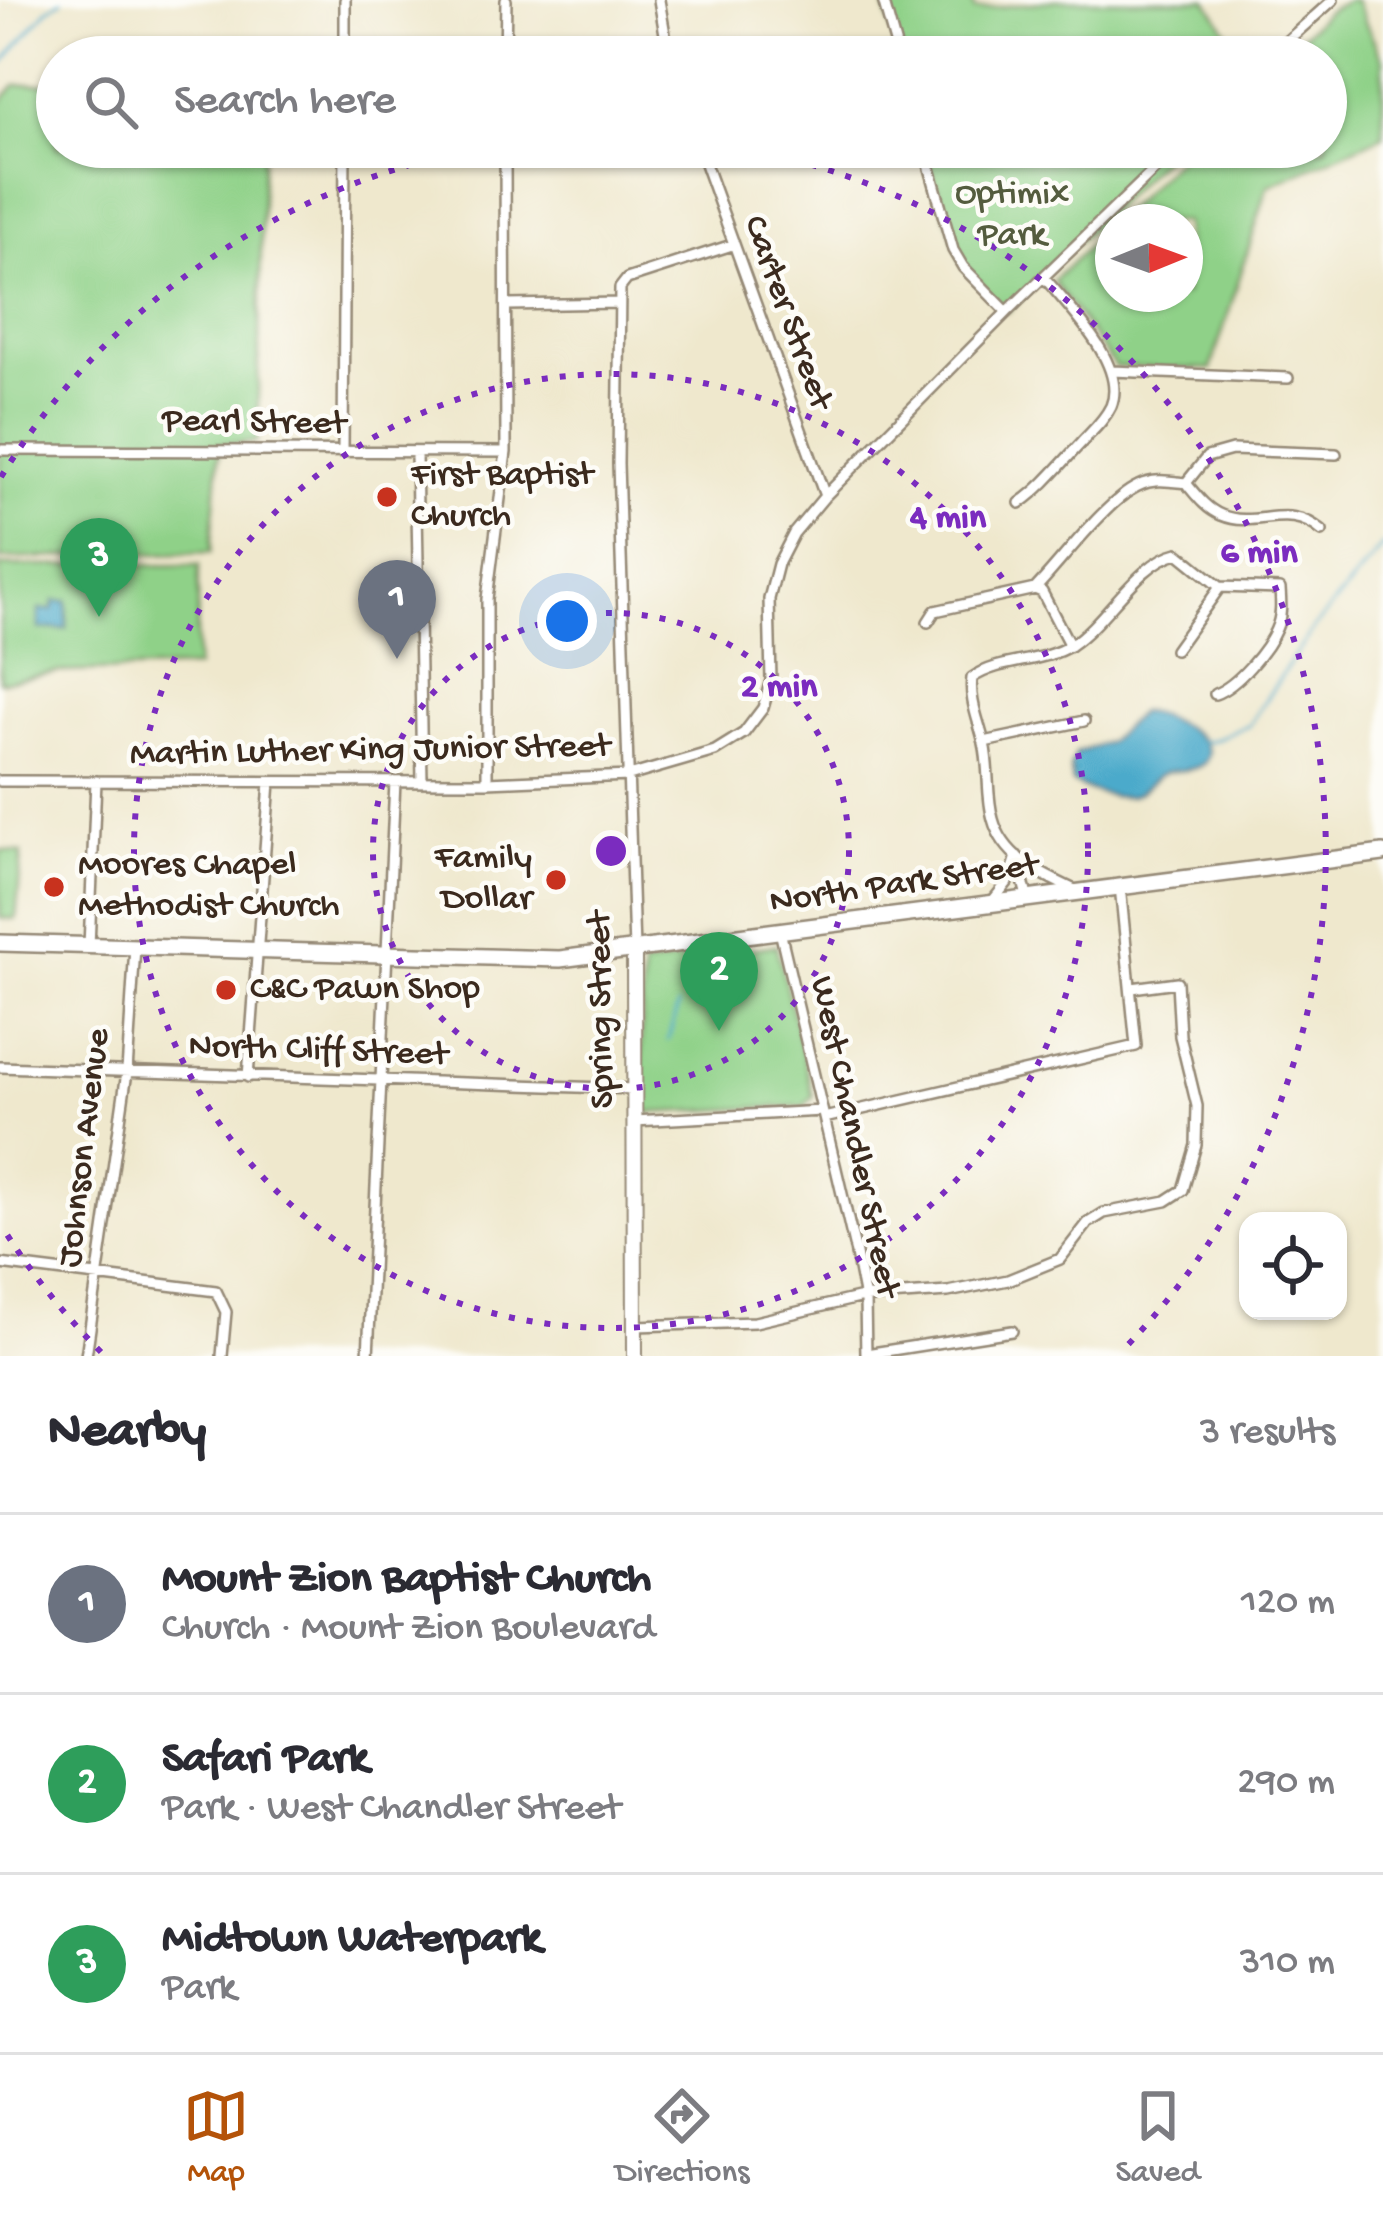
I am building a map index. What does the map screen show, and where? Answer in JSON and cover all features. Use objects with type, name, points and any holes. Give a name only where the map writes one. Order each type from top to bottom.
[{"type":"main road","name":"North Park Street","points":[[0,943],[560,959],[1383,853]]},
{"type":"street","points":[[345,0],[345,36]]},
{"type":"street","points":[[505,36],[506,0]]},
{"type":"street","points":[[658,0],[665,36]]},
{"type":"street","points":[[883,0],[893,36]]},
{"type":"street","points":[[1306,0],[1316,13]]},
{"type":"street","points":[[1291,36],[1333,0]]},
{"type":"street","points":[[343,452],[345,168]]},
{"type":"street","points":[[487,782],[488,599],[506,452],[505,168]]},
{"type":"street","name":"Carter Street","points":[[706,168],[825,496]]},
{"type":"street","points":[[930,168],[953,250],[973,279],[1007,312]]},
{"type":"street","name":"Martin Luther King Junior Street","points":[[0,781],[487,782],[628,776],[715,751],[744,734],[763,708],[771,680],[769,599],[778,564],[794,533],[1007,312],[1156,168]]},
{"type":"street","points":[[508,305],[618,303],[627,279],[732,245]]},
{"type":"street","points":[[1020,503],[1101,422],[1113,400],[1112,371],[1085,327],[1044,277]]},
{"type":"street","name":"Spring Street","points":[[618,303],[618,464],[634,950],[635,1356]]},
{"type":"street","points":[[1112,371],[1288,378]]},
{"type":"street","name":"Pearl Street","points":[[0,450],[506,452]]},
{"type":"street","points":[[1186,483],[1207,458],[1232,450],[1336,454]]},
{"type":"street","points":[[416,454],[422,781]]},
{"type":"street","points":[[928,622],[935,610],[1035,589],[1134,487],[1162,480],[1186,483],[1222,516],[1307,518],[1322,531]]},
{"type":"street","points":[[1077,891],[1038,875],[993,823],[984,742],[971,696],[972,677],[1070,646],[1098,625],[1146,572],[1178,553],[1220,587],[1280,589],[1275,633],[1243,672],[1215,694]]},
{"type":"street","points":[[1175,650],[1220,587]]},
{"type":"street","points":[[1035,589],[1042,592],[1070,646]]},
{"type":"street","points":[[984,742],[1084,721]]},
{"type":"street","points":[[88,946],[95,781]]},
{"type":"street","points":[[248,1077],[270,782]]},
{"type":"street","points":[[368,1356],[395,782]]},
{"type":"street","points":[[1017,856],[1028,900]]},
{"type":"street","points":[[991,904],[1010,879],[1017,856]]},
{"type":"street","points":[[634,1121],[823,1114],[1136,1046],[1120,886]]},
{"type":"street","name":"West Chandler Street","points":[[781,931],[865,1299],[866,1355]]},
{"type":"street","name":"Johnson Avenue","points":[[86,1356],[127,1072],[135,946]]},
{"type":"street","points":[[636,1326],[754,1322],[865,1299],[948,1292],[1033,1273],[1060,1259],[1088,1223],[1104,1213],[1166,1201],[1183,1190],[1196,1145],[1197,1106],[1180,1036],[1177,982],[1132,988]]},
{"type":"street","name":"North Cliff Street","points":[[0,1067],[634,1089]]},
{"type":"street","points":[[0,1264],[216,1291],[226,1312],[222,1356]]},
{"type":"street","points":[[866,1355],[1012,1331]]},
{"type":"green space","points":[[883,0],[972,0],[974,10],[1057,0],[1207,0],[1230,36],[893,36]]},
{"type":"green space","points":[[1355,0],[1383,60],[1383,135],[1347,151],[1347,36],[1301,36],[1326,12]]},
{"type":"green space","points":[[36,84],[36,168],[263,168],[257,442],[220,444],[211,552],[0,559],[0,104],[15,85]]},
{"type":"green space","name":"Optimix Park","points":[[931,168],[1153,168],[1116,204],[1095,204],[1095,225],[1007,312],[963,267]]},
{"type":"green space","points":[[1168,168],[1309,168],[1268,186],[1211,369],[1115,367],[1053,281],[1095,240],[1095,312],[1203,312],[1203,204],[1131,204]]},
{"type":"green space","points":[[199,565],[196,668],[59,672],[0,682],[0,566]]},
{"type":"green space","points":[[0,850],[22,853],[16,919],[0,918]]},
{"type":"green space","points":[[776,945],[813,1096],[804,1106],[643,1113],[643,966]]},
{"type":"water","points":[[54,601],[67,601],[67,629],[39,629],[39,610],[53,610]]},
{"type":"water","points":[[1139,712],[1173,721],[1198,736],[1208,754],[1204,763],[1162,774],[1129,796],[1103,794],[1072,782],[1070,767],[1076,753],[1108,742]]},
{"type":"waterway","points":[[0,66],[48,9],[62,0]]},
{"type":"waterway","points":[[1203,741],[1248,726],[1312,630],[1383,545]]},
{"type":"waterway","points":[[668,1040],[678,1006]]},
{"type":"place","name":"First Baptist Church","points":[[387,497]]},
{"type":"place","name":"Midtown Waterpark","points":[[99,617]]},
{"type":"place","name":"Mount Zion Baptist Church","points":[[397,659]]},
{"type":"place","name":"Family Dollar","points":[[556,880]]},
{"type":"place","name":"Moores Chapel Methodist Church","points":[[54,887]]},
{"type":"place","name":"C&C Pawn Shop","points":[[226,990]]},
{"type":"place","name":"Safari Park","points":[[719,1031]]}]
